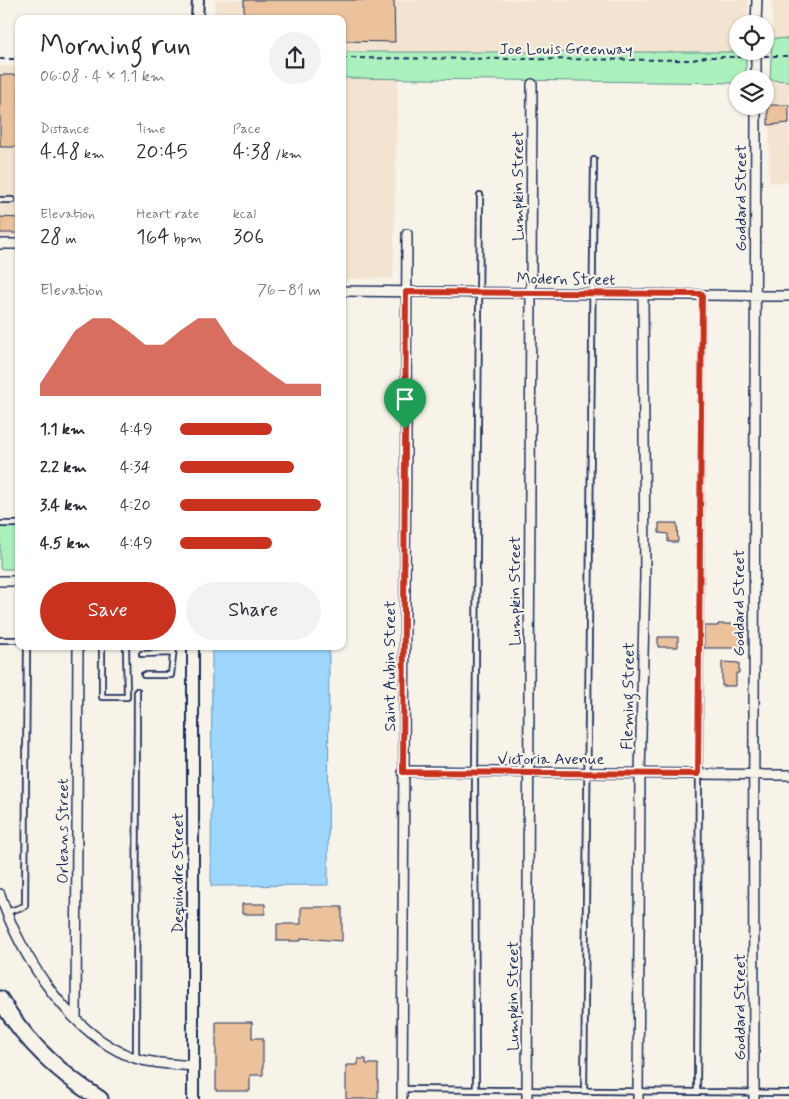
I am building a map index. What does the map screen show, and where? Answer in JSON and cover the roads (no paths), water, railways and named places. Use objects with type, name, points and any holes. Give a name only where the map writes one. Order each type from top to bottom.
[{"type":"highway","points":[[0,999],[28,1039],[56,1067],[100,1099]]},
{"type":"street","points":[[197,15],[198,0]]},
{"type":"street","points":[[756,15],[757,0]]},
{"type":"street","name":"Lumpkin Street","points":[[527,1095],[532,84]]},
{"type":"street","name":"Goddard Street","points":[[754,1096],[752,775],[756,115]]},
{"type":"street","name":"Saint Aubin Street","points":[[402,1099],[407,234]]},
{"type":"street","points":[[0,244],[15,244]]},
{"type":"street","name":"Modern Street","points":[[346,291],[789,296]]},
{"type":"street","name":"Fleming Street","points":[[638,1095],[640,774],[645,576],[643,294]]},
{"type":"street","points":[[0,581],[15,581]]},
{"type":"street","name":"Orleans Street","points":[[76,1017],[78,650]]},
{"type":"street","name":"Dequindre Street","points":[[193,1099],[194,650]]},
{"type":"street","name":"Victoria Avenue","points":[[403,772],[789,775]]},
{"type":"street","points":[[0,894],[17,938],[33,966],[53,993],[76,1017],[116,1049],[136,1058],[192,1066]]},
{"type":"lane","points":[[584,1090],[594,160]]},
{"type":"lane","points":[[476,1090],[475,772],[480,195]]},
{"type":"lane","points":[[0,200],[12,200]]},
{"type":"lane","points":[[696,1092],[702,294]]},
{"type":"lane","points":[[0,524],[15,524]]},
{"type":"lane","points":[[0,640],[15,640]]},
{"type":"lane","points":[[6,912],[25,906],[27,650]]},
{"type":"lane","points":[[102,650],[102,697],[127,697],[126,650]]},
{"type":"lane","points":[[144,675],[171,675],[173,650]]},
{"type":"lane","points":[[142,654],[172,653]]},
{"type":"lane","points":[[136,1058],[137,691]]},
{"type":"lane","points":[[402,1089],[476,1090],[527,1095],[584,1090],[638,1095],[696,1092],[754,1096],[789,1093]]},
{"type":"water","points":[[212,650],[329,650],[328,885],[211,886]]}]
